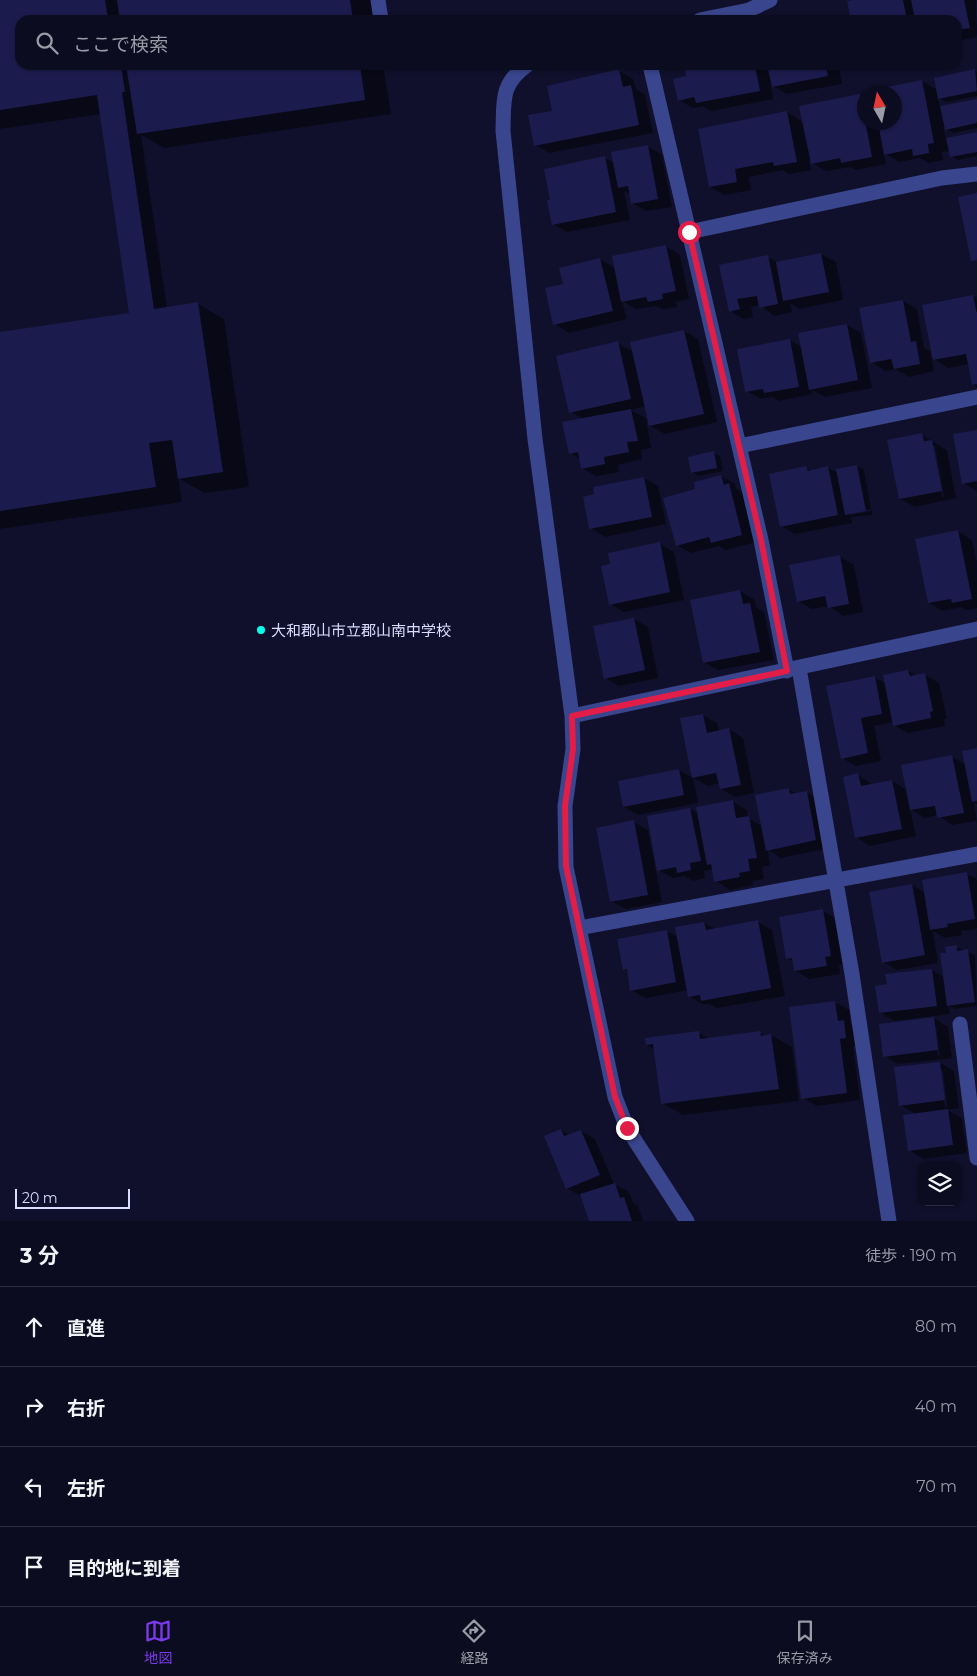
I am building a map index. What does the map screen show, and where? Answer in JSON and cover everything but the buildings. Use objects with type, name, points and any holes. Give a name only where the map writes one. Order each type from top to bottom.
[{"type":"street","points":[[378,0],[380,15]]},
{"type":"street","points":[[724,15],[749,10],[770,0]]},
{"type":"street","points":[[515,70],[508,82],[504,97],[504,131],[535,439],[572,716],[573,749],[565,806],[566,866],[615,1097],[627,1128],[687,1221]]},
{"type":"street","points":[[651,70],[793,670],[836,880],[889,1221]]},
{"type":"street","points":[[689,232],[942,178],[977,174]]},
{"type":"street","points":[[739,446],[977,397]]},
{"type":"street","points":[[572,716],[977,629]]},
{"type":"street","points":[[579,928],[977,854]]},
{"type":"street","points":[[960,1024],[977,1158]]},
{"type":"place","name":"大和郡山市立郡山南中学校","points":[[261,630]]},
{"type":"route","points":[[627,1128],[615,1097],[566,866],[565,806],[573,749],[572,716],[787,671],[761,540],[689,232]]}]
